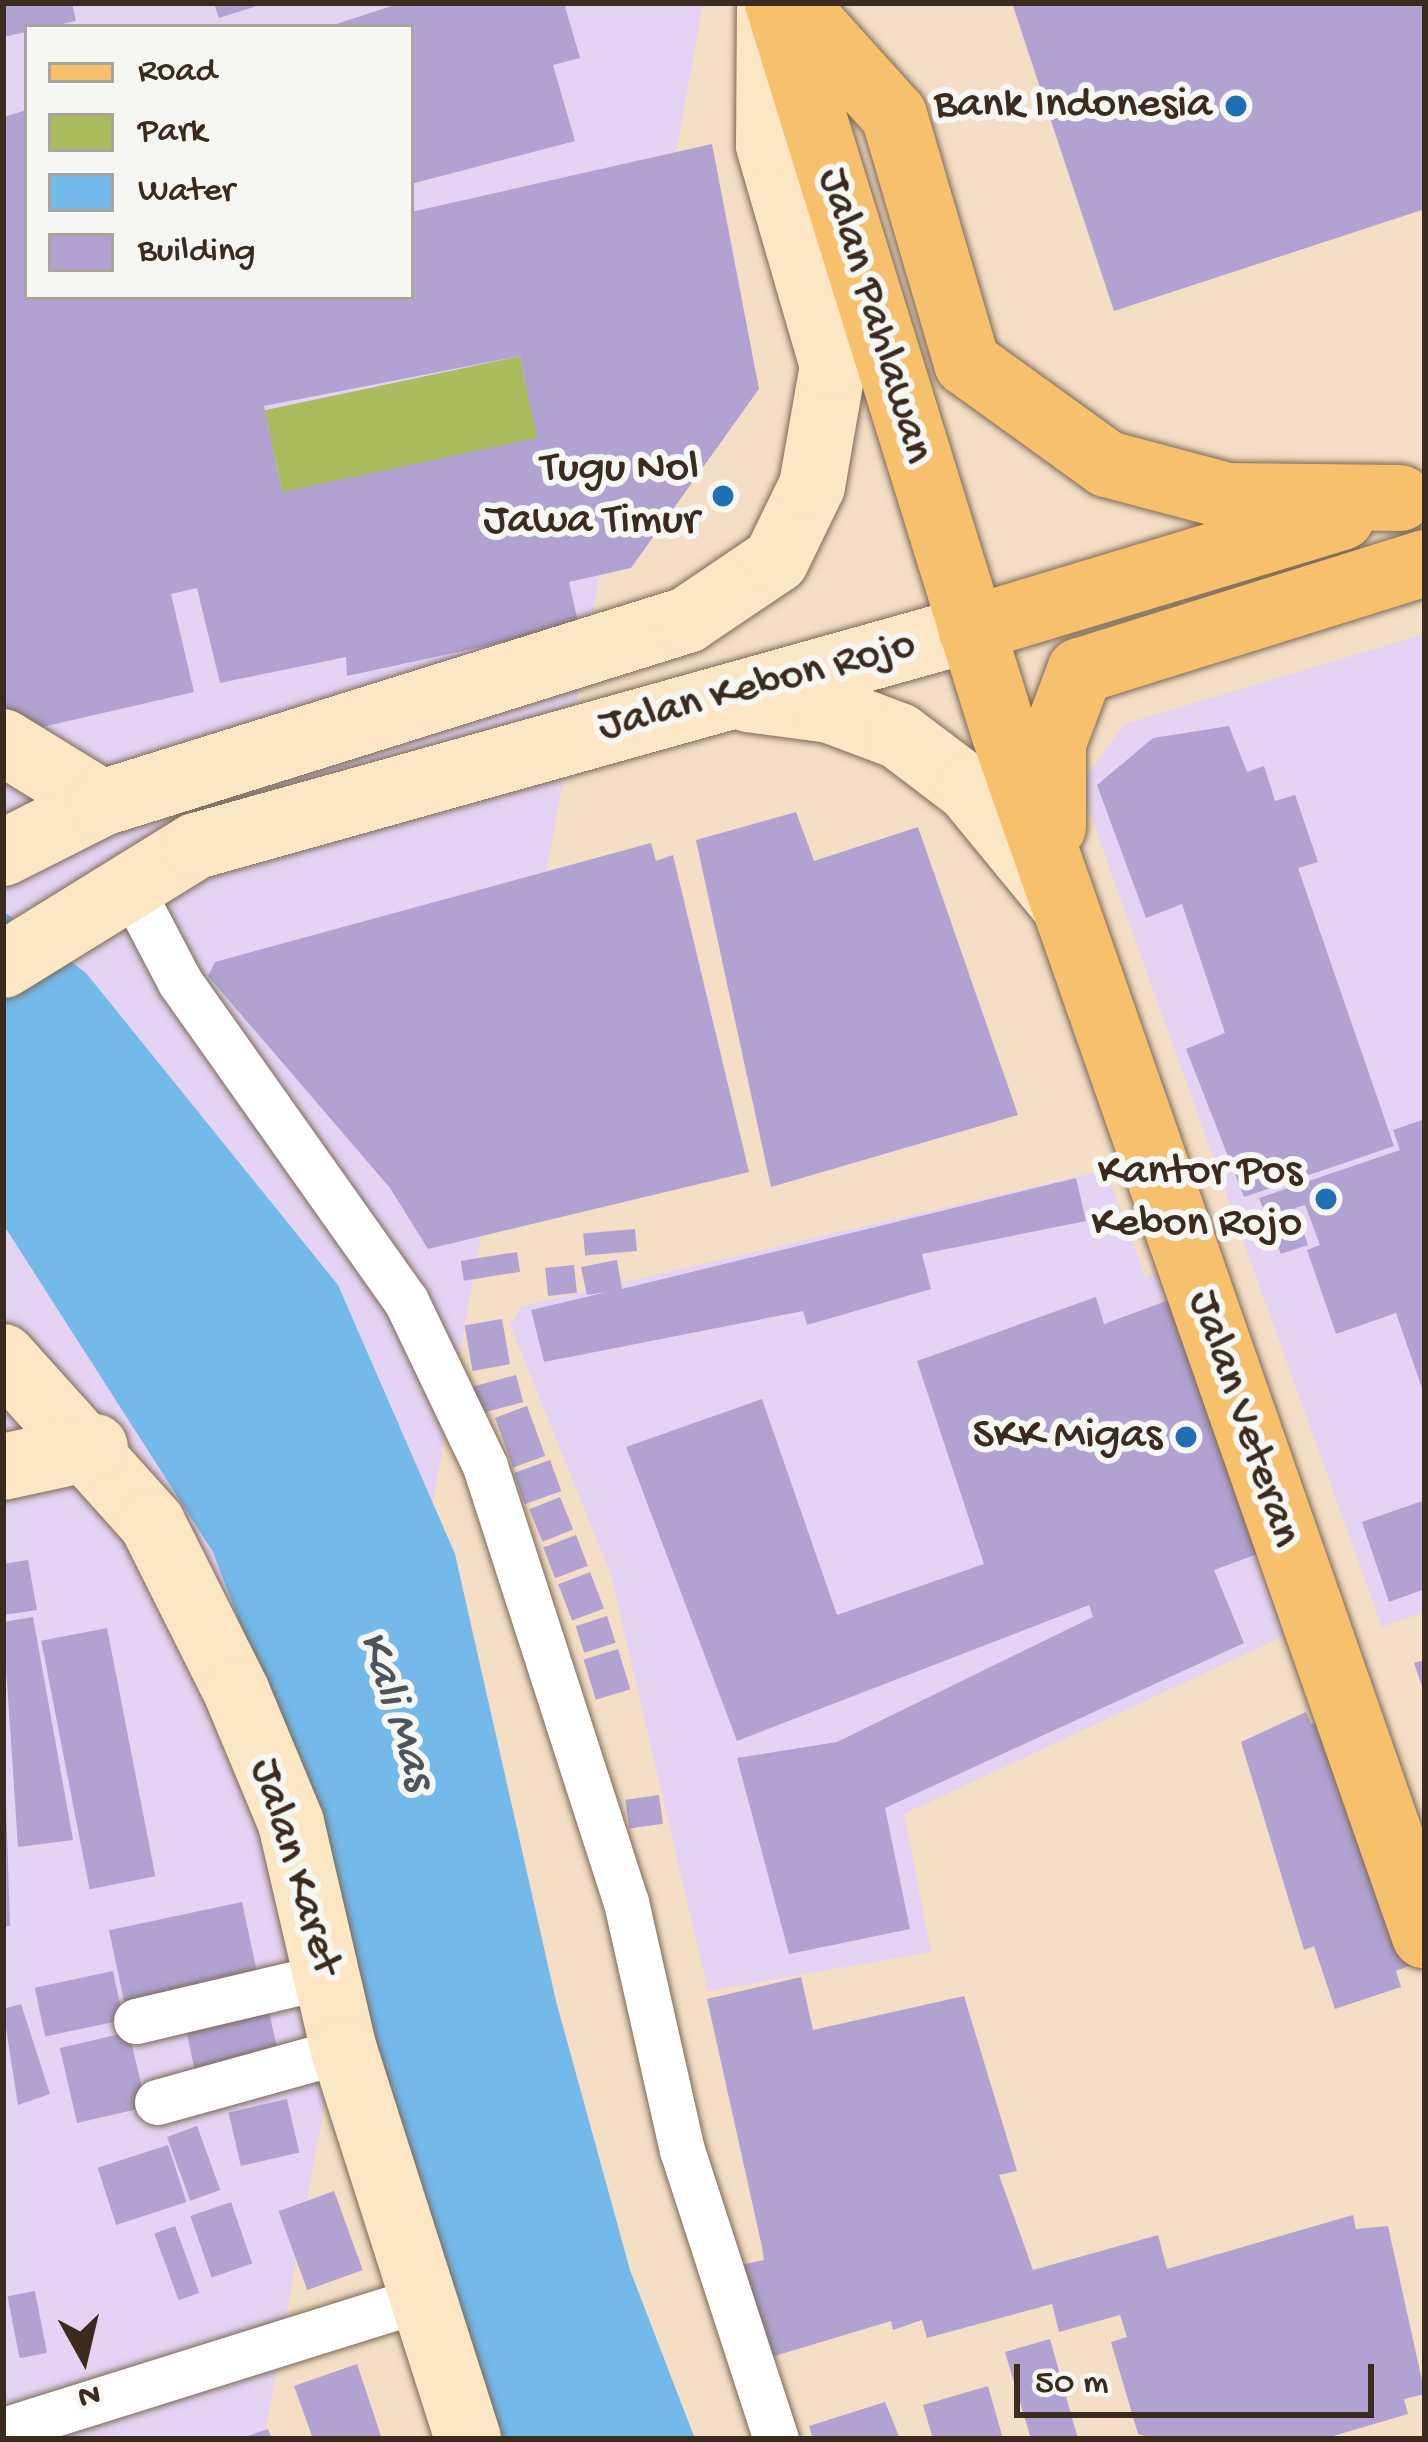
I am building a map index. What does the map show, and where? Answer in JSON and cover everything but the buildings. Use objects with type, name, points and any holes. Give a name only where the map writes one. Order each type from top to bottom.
[{"type":"main road","name":"Jalan Pahlawan","points":[[774,3],[971,629]]},
{"type":"main road","name":"Jalan Kebon Rojo","points":[[50,828],[586,658],[707,610],[776,560],[812,485],[833,366],[769,145],[774,3]]},
{"type":"main road","points":[[793,3],[894,115],[967,363],[1107,464],[1227,496],[1413,494]]},
{"type":"main road","name":"Jalan Kebon Rojo","points":[[3,964],[196,846],[971,629],[1413,494]]},
{"type":"main road","points":[[1060,884],[1053,743],[1080,671],[1425,563]]},
{"type":"main road","name":"Jalan Veteran","points":[[971,629],[1425,1936]]},
{"type":"main road","points":[[722,696],[830,710],[899,736],[969,789],[1060,884]]},
{"type":"main road","points":[[3,742],[50,828]]},
{"type":"main road","name":"Jalan Karet","points":[[3,1357],[95,1447],[152,1523],[236,1693],[291,1823],[344,2050],[468,2439]]},
{"type":"main road","points":[[3,1467],[95,1447]]},
{"type":"street","points":[[113,895],[406,1300],[485,1466],[626,1902],[682,2150],[776,2439]]},
{"type":"street","points":[[136,2021],[327,1976]]},
{"type":"street","points":[[157,2102],[344,2050]]},
{"type":"street","points":[[3,2430],[423,2298]]},
{"type":"shaded area","points":[[3,3],[703,3],[264,2439],[3,2439]]},
{"type":"shaded area","name":"Kantor Pos Kebon Rojo","points":[[1425,634],[1425,1612],[1382,1627],[1080,786],[1124,724]]},
{"type":"shaded area","points":[[1106,1170],[1146,1278],[1172,1269],[1303,1627],[904,1814],[931,1952],[708,1991],[611,1575],[510,1325],[522,1306]]},
{"type":"green space","points":[[520,356],[537,438],[282,492],[265,410]]},
{"type":"water","name":"Kali Mas","points":[[3,911],[86,973],[338,1285],[455,1554],[556,2001],[630,2270],[695,2439],[493,2439],[300,1781],[213,1552],[3,1224]]},
{"type":"place","name":"Bank Indonesia","points":[[1236,106]]},
{"type":"place","name":"Tugu Nol Jawa Timur","points":[[723,496]]},
{"type":"place","name":"Kantor Pos Kebon Rojo","points":[[1326,1199]]},
{"type":"place","name":"SKK Migas","points":[[1186,1437]]}]
